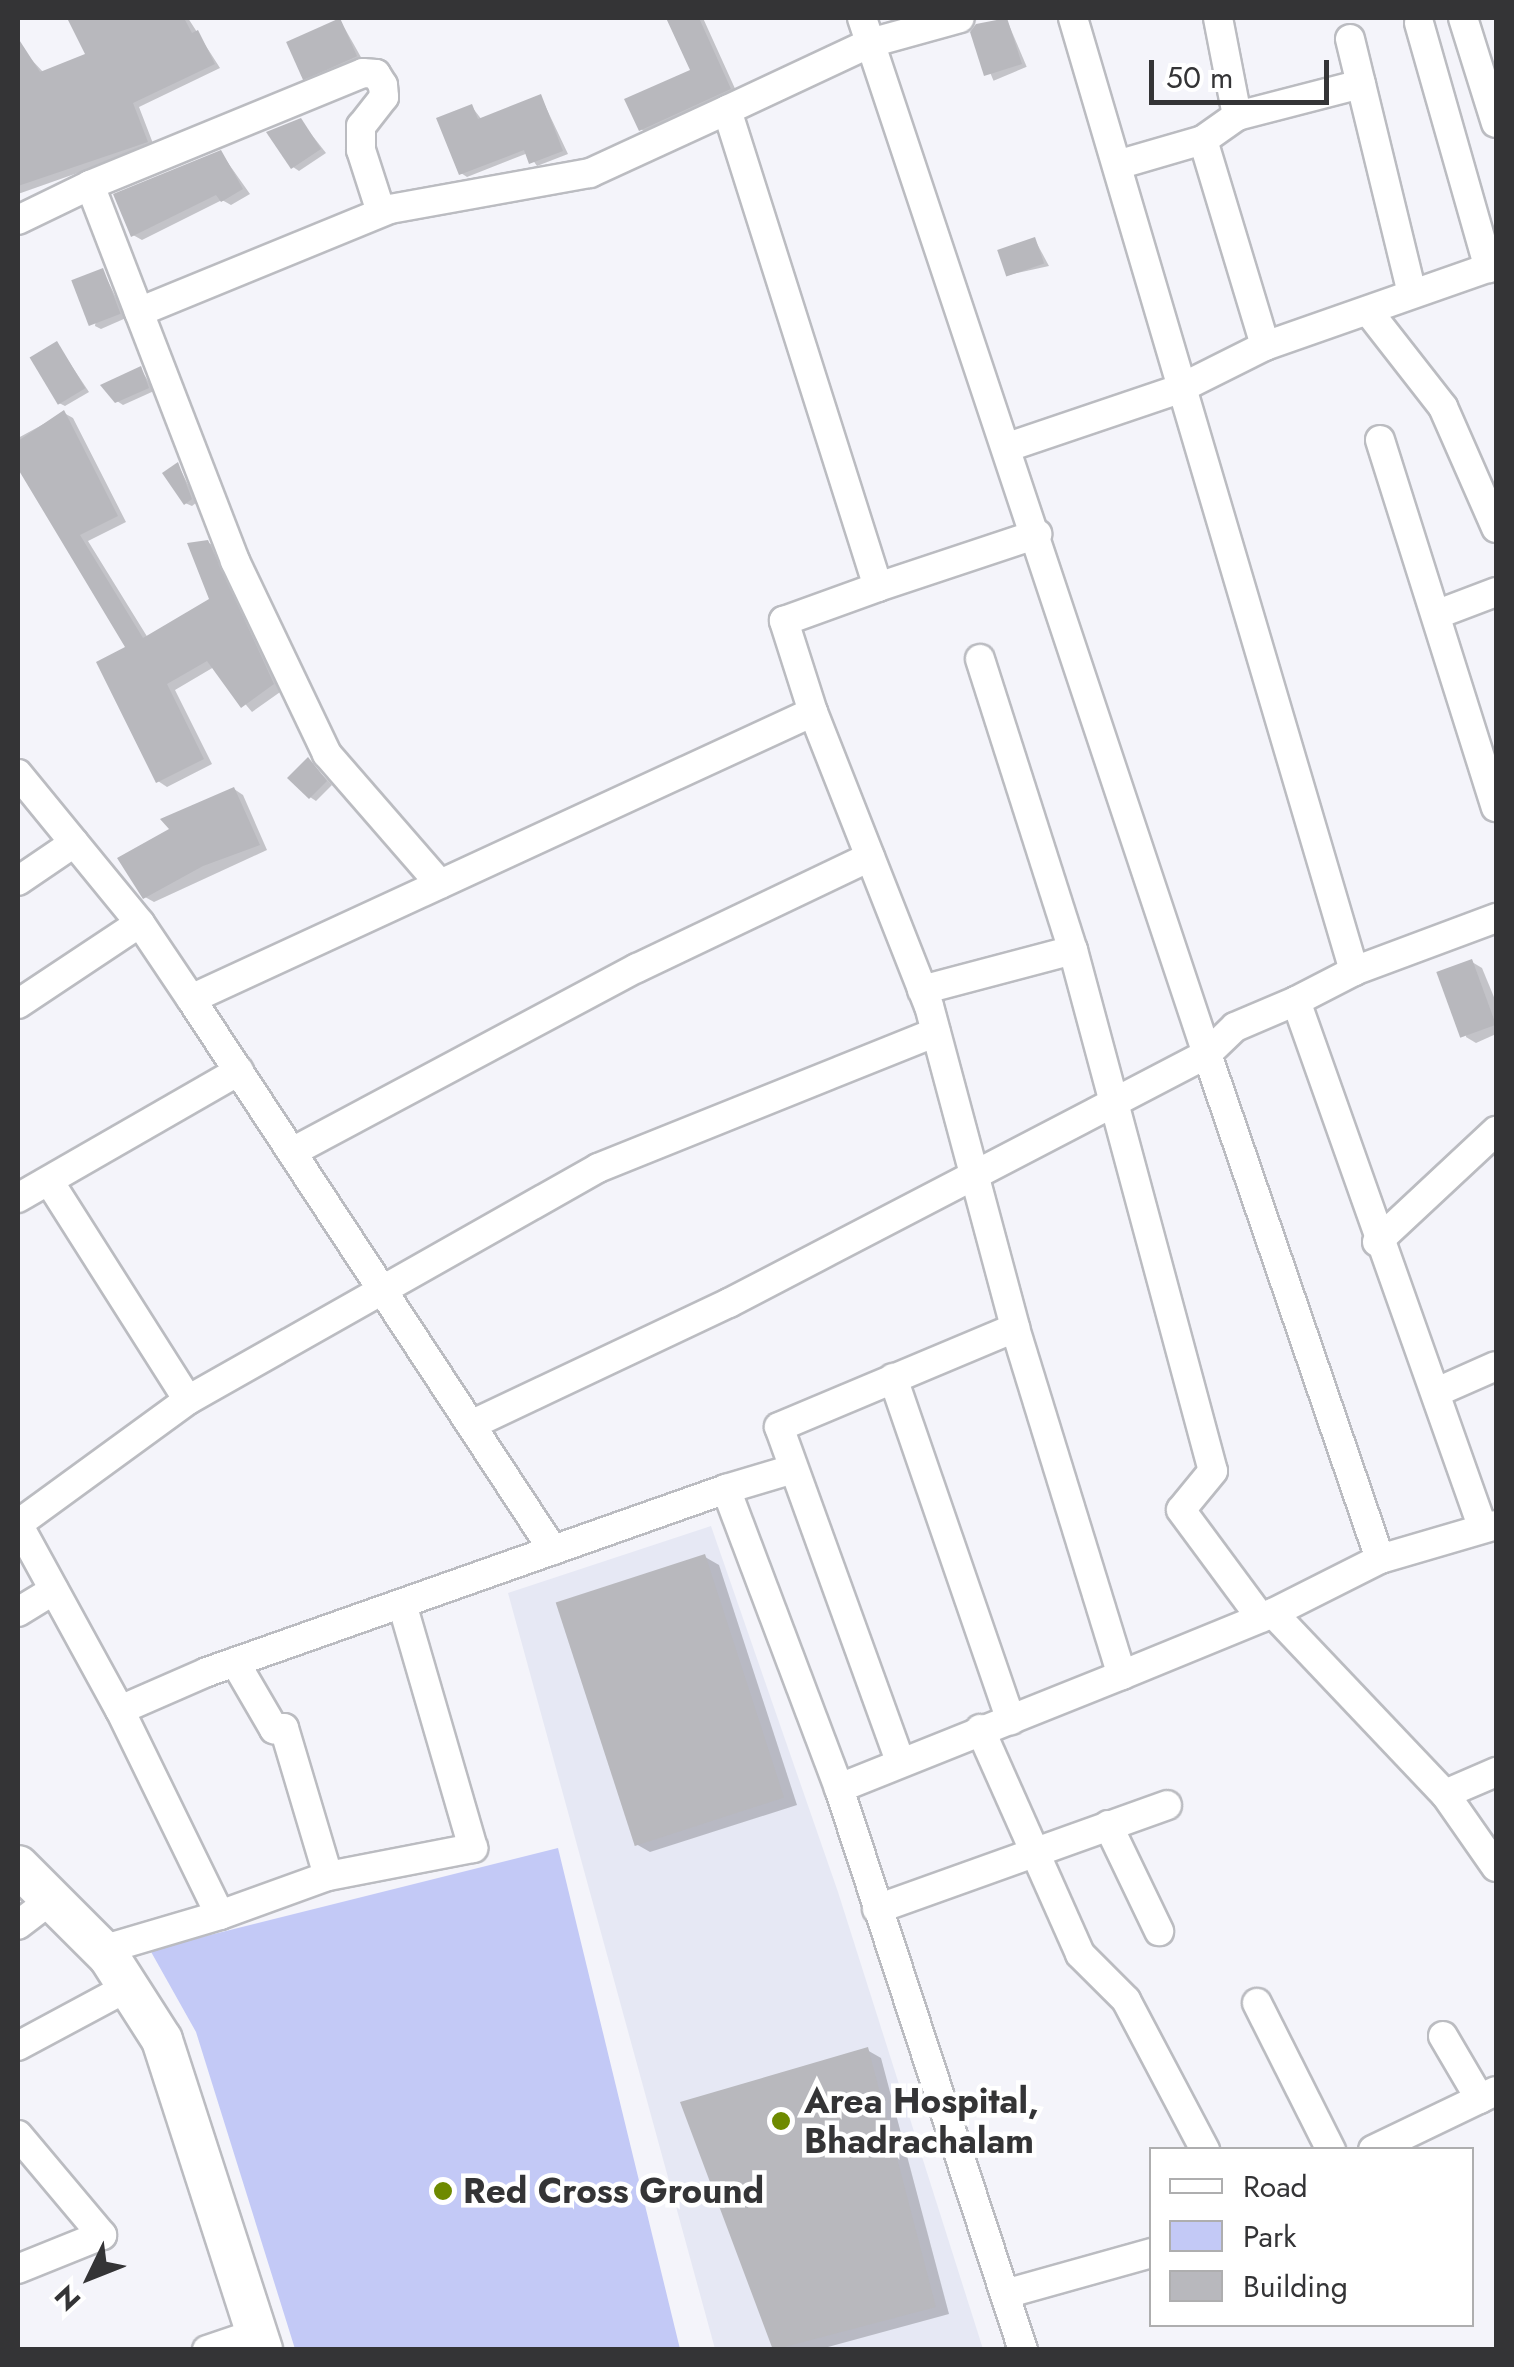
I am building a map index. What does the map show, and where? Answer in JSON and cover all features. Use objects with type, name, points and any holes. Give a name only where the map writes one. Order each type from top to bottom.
[{"type":"street","points":[[139,312],[381,212],[590,173],[728,110],[866,30],[960,18]]},
{"type":"street","points":[[1073,18],[1179,389],[1354,971]]},
{"type":"street","points":[[1218,18],[1238,116]]},
{"type":"street","points":[[1463,18],[1496,124]]},
{"type":"street","points":[[1008,447],[1179,389],[1264,346],[1493,266],[1419,23]]},
{"type":"street","points":[[866,30],[1037,534],[1207,1054],[1380,1559]]},
{"type":"street","points":[[1350,39],[1412,293]]},
{"type":"street","points":[[18,220],[194,138],[362,73],[376,74],[384,97],[361,126],[361,150],[381,212]]},
{"type":"street","points":[[1117,164],[1202,140],[1238,116],[1361,84]]},
{"type":"street","points":[[728,110],[878,587]]},
{"type":"street","points":[[1202,140],[1264,346]]},
{"type":"street","points":[[90,185],[234,561],[327,754],[440,884]]},
{"type":"street","points":[[1368,311],[1443,407],[1496,528]]},
{"type":"street","points":[[1380,440],[1496,807]]},
{"type":"street","points":[[1037,534],[784,621],[813,712],[936,1032],[1015,1328],[1122,1676]]},
{"type":"street","points":[[1438,614],[1496,592]]},
{"type":"street","points":[[980,659],[1117,1096],[1213,1472],[1181,1510],[1267,1616],[1445,1794],[1496,1867]]},
{"type":"street","points":[[191,999],[813,712]]},
{"type":"street","points":[[18,774],[140,924],[475,1423],[553,1550]]},
{"type":"street","points":[[18,881],[74,843]]},
{"type":"street","points":[[292,1152],[637,968],[870,856]]},
{"type":"street","points":[[475,1423],[728,1303],[1117,1096],[1207,1054],[1234,1027],[1354,971],[1496,918]]},
{"type":"street","points":[[18,1004],[140,924]]},
{"type":"street","points":[[922,990],[1073,950]]},
{"type":"street","points":[[840,1788],[1267,1616],[1380,1559],[1489,1526],[1377,1242],[1296,1001]]},
{"type":"street","points":[[220,1915],[120,1710],[18,1524],[188,1400],[385,1294],[598,1168],[936,1032]]},
{"type":"street","points":[[18,1198],[239,1071]]},
{"type":"street","points":[[1377,1242],[1496,1132]]},
{"type":"street","points":[[50,1182],[188,1400]]},
{"type":"street","points":[[900,1761],[779,1426],[1015,1328]]},
{"type":"street","points":[[1437,1392],[1496,1366]]},
{"type":"street","points":[[893,1378],[1011,1720]]},
{"type":"street","points":[[120,1710],[235,1662],[793,1469]]},
{"type":"street","points":[[726,1489],[840,1788],[1023,2350]]},
{"type":"street","points":[[18,1612],[54,1590]]},
{"type":"street","points":[[102,1950],[220,1915],[328,1876],[473,1848],[402,1604]]},
{"type":"street","points":[[235,1662],[274,1730],[284,1728],[328,1876]]},
{"type":"street","points":[[980,1729],[1038,1850],[1080,1954],[1126,2000],[1203,2147]]},
{"type":"street","points":[[1445,1794],[1496,1772]]},
{"type":"street","points":[[877,1909],[1167,1804]]},
{"type":"street","points":[[1108,1825],[1159,1931]]},
{"type":"street","points":[[18,1866],[102,1950],[162,2040],[260,2341],[207,2350]]},
{"type":"street","points":[[18,1925],[52,1899]]},
{"type":"street","points":[[18,2046],[128,1987]]},
{"type":"street","points":[[1257,2003],[1329,2147]]},
{"type":"street","points":[[1379,2147],[1489,2095],[1443,2036]]},
{"type":"street","points":[[18,2135],[102,2235],[18,2272]]},
{"type":"street","points":[[1005,2294],[1149,2254]]},
{"type":"shaded area","name":"Area Hospital, Bhadrachalam","points":[[711,1526],[838,1892],[983,2349],[715,2349],[508,1593]]},
{"type":"green space","name":"Red Cross Ground","points":[[558,1848],[680,2349],[295,2349],[196,2032],[150,1950]]},
{"type":"building","points":[[67,18],[184,18],[192,33],[198,30],[215,64],[133,103],[148,142],[18,186],[18,38],[40,72],[85,54]]},
{"type":"building","points":[[340,18],[357,56],[303,80],[286,42]]},
{"type":"building","points":[[666,18],[699,18],[731,89],[639,131],[624,99],[690,70]]},
{"type":"building","points":[[1007,18],[1022,64],[984,76],[970,32],[976,24]]},
{"type":"building","points":[[541,94],[563,151],[529,164],[524,150],[459,175],[436,118],[472,104],[478,119]]},
{"type":"building","points":[[301,118],[321,149],[291,169],[266,132]]},
{"type":"building","points":[[221,150],[243,189],[221,202],[216,195],[131,237],[113,194]]},
{"type":"building","points":[[1035,237],[1044,263],[1006,276],[997,250]]},
{"type":"building","points":[[103,268],[121,314],[89,326],[71,280]]},
{"type":"building","points":[[57,341],[85,388],[58,405],[30,357]]},
{"type":"building","points":[[141,366],[149,388],[115,403],[100,385]]},
{"type":"building","points":[[64,410],[118,516],[80,535],[143,638],[209,599],[187,543],[208,540],[274,684],[241,708],[207,661],[167,684],[204,759],[156,783],[96,662],[125,647],[18,469],[18,441]]},
{"type":"building","points":[[178,462],[192,499],[184,505],[162,473]]},
{"type":"building","points":[[308,757],[327,781],[309,799],[287,778]]},
{"type":"building","points":[[234,787],[260,845],[203,866],[143,899],[117,858],[169,829],[160,819]]},
{"type":"building","points":[[1472,959],[1496,1025],[1460,1038],[1436,972]]},
{"type":"building","points":[[705,1554],[784,1797],[635,1846],[556,1603]]},
{"type":"building","points":[[868,2047],[936,2307],[773,2350],[680,2102]]},
{"type":"place","name":"Area Hospital, Bhadrachalam","points":[[781,2121]]},
{"type":"place","name":"Red Cross Ground","points":[[443,2191]]}]
